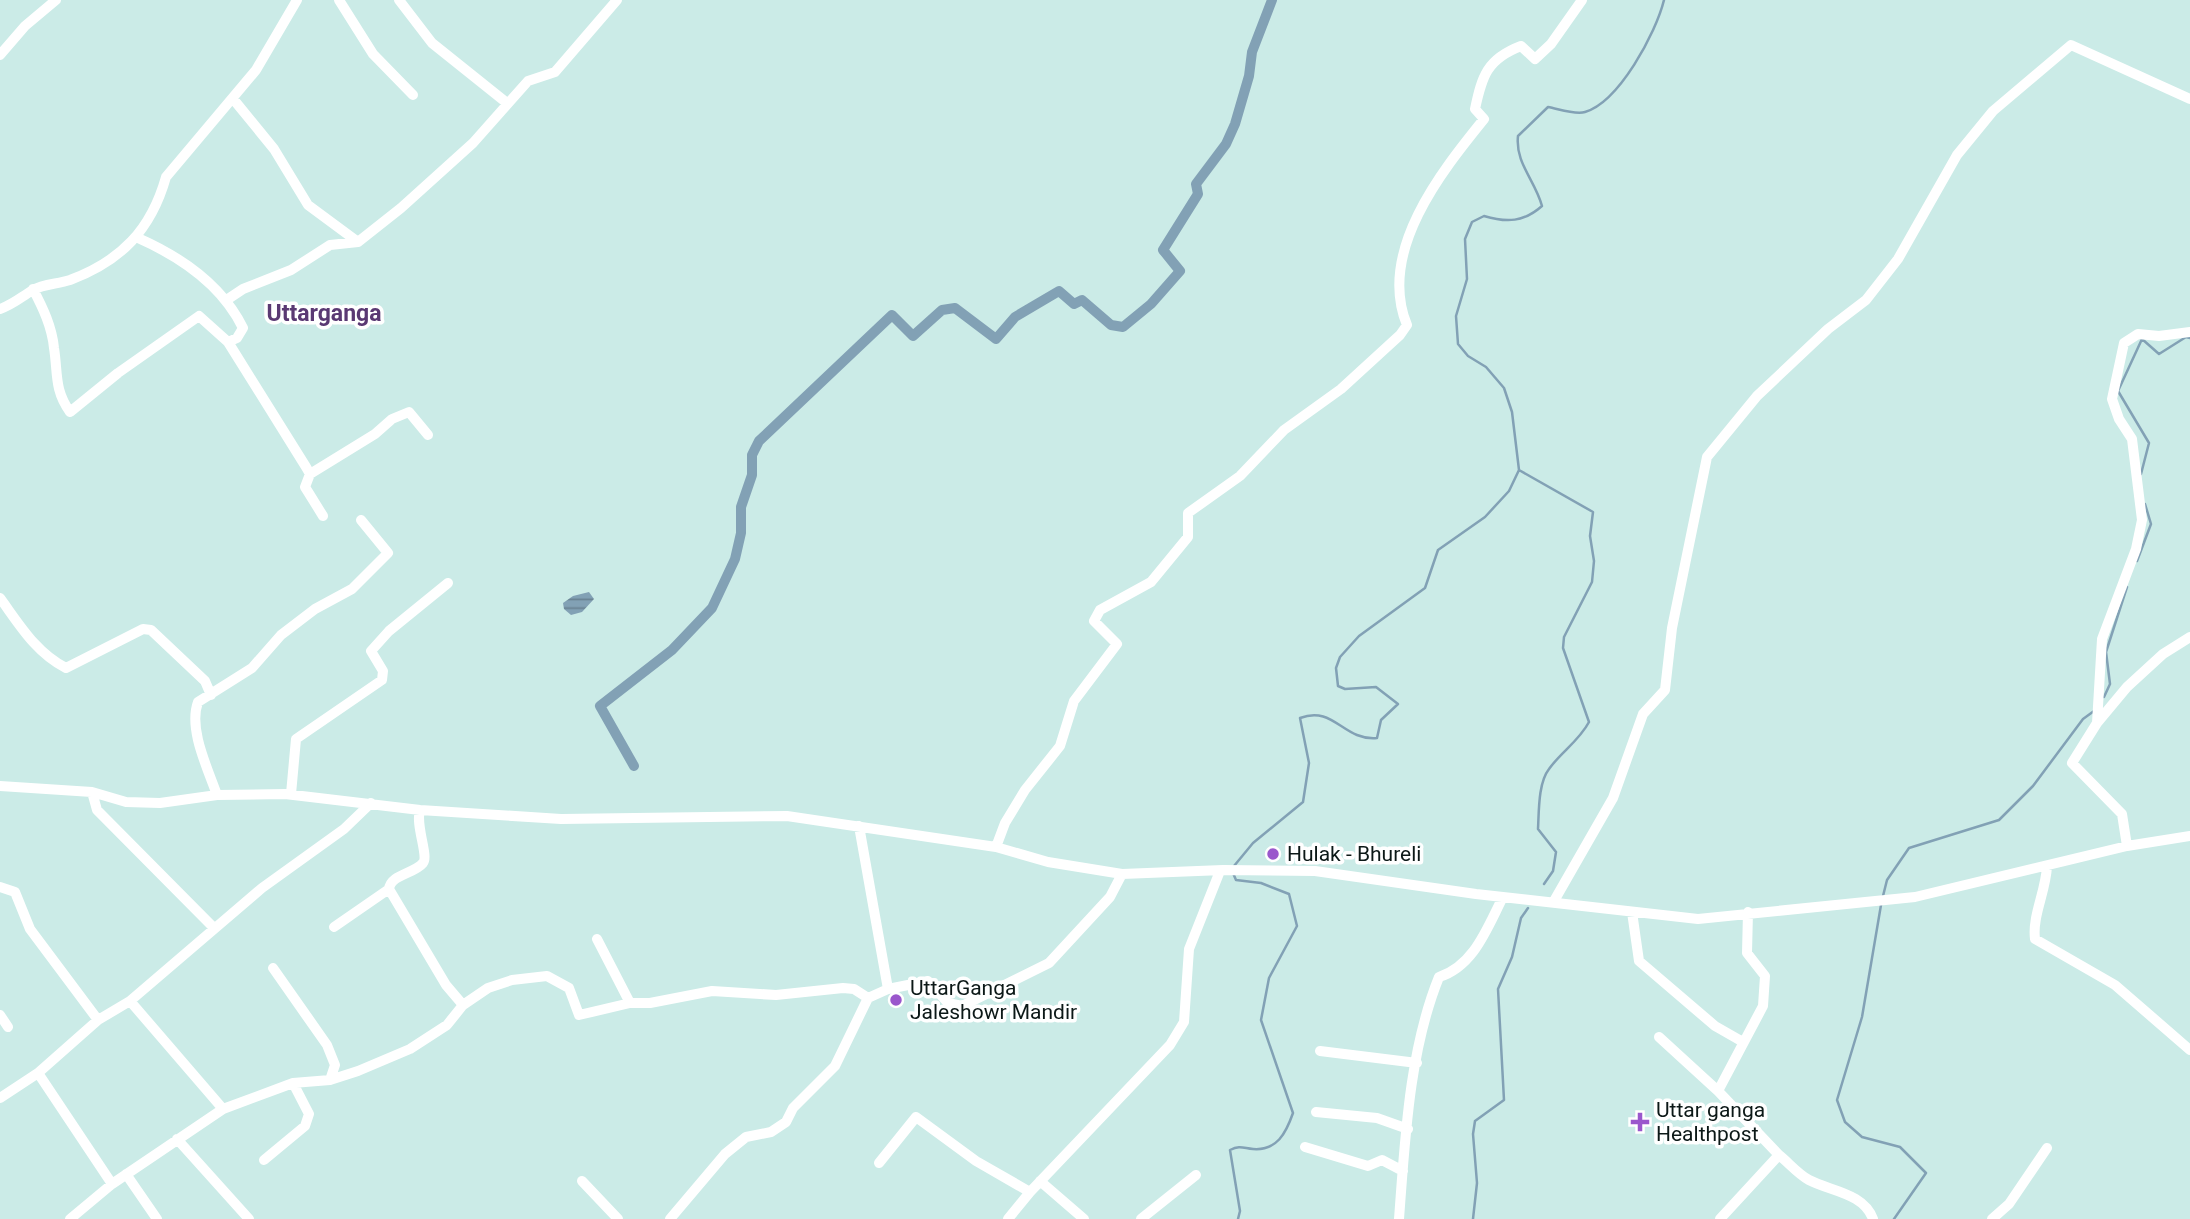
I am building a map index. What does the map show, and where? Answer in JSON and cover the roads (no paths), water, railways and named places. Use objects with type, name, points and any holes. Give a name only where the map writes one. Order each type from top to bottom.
[{"type":"street","points":[[0,55],[25,26],[56,0]]},
{"type":"street","points":[[0,309],[18,303],[33,289],[73,279],[100,266],[120,255],[138,238],[160,197],[166,177],[234,100],[264,58],[288,10],[297,0]]},
{"type":"street","points":[[339,0],[373,54],[413,95]]},
{"type":"street","points":[[399,0],[432,43],[507,103]]},
{"type":"street","points":[[228,299],[243,289],[291,270],[330,245],[358,242],[401,208],[473,143],[492,125],[507,103],[528,81],[555,72],[617,0]]},
{"type":"street","points":[[996,846],[1005,823],[1026,790],[1060,746],[1074,701],[1117,644],[1094,621],[1100,610],[1151,582],[1188,537],[1188,513],[1240,477],[1284,430],[1341,389],[1400,335],[1407,325],[1400,308],[1402,269],[1409,233],[1438,176],[1484,119],[1475,109],[1486,70],[1503,53],[1521,47],[1535,59],[1551,44],[1582,0]]},
{"type":"street","points":[[1548,901],[1613,798],[1643,714],[1665,690],[1672,628],[1707,457],[1757,396],[1828,329],[1866,300],[1898,259],[1956,155],[1993,111],[2071,45],[2190,99]]},
{"type":"street","points":[[234,100],[274,149],[307,205],[358,242]]},
{"type":"street","points":[[138,238],[178,259],[228,299],[243,328],[237,338],[228,342]]},
{"type":"street","points":[[33,289],[49,323],[54,348],[56,389],[70,412],[118,373],[199,316],[228,342],[310,474]]},
{"type":"street","points":[[2097,723],[2102,639],[2136,549],[2142,520],[2132,439],[2119,419],[2112,400],[2124,343],[2138,334],[2159,336],[2190,332]]},
{"type":"street","points":[[323,516],[305,486],[310,474],[374,434],[392,419],[409,412],[428,435]]},
{"type":"street","points":[[217,795],[201,748],[194,712],[198,702],[252,668],[281,635],[315,609],[352,589],[388,553],[360,520]]},
{"type":"street","points":[[291,794],[296,738],[382,680],[383,671],[371,651],[389,631],[448,583]]},
{"type":"street","points":[[0,598],[33,642],[50,660],[66,668],[144,629],[151,629],[205,681],[211,695]]},
{"type":"street","points":[[2127,846],[2122,814],[2072,762],[2097,723],[2127,687],[2163,654],[2190,637]]},
{"type":"street","points":[[0,786],[92,792],[126,802],[217,795],[291,794],[420,810],[561,819],[787,816],[996,846],[1048,862],[1122,874],[1221,870],[1315,871],[1503,897],[1698,919],[1895,899],[1969,886],[2127,846],[2190,836]]},
{"type":"street","points":[[92,792],[97,810],[214,928]]},
{"type":"street","points":[[0,1098],[38,1073],[98,1020],[130,1001],[261,888],[344,830],[370,803]]},
{"type":"street","points":[[334,927],[389,889],[391,882],[423,863],[425,857],[416,822],[420,810]]},
{"type":"street","points":[[859,826],[888,989]]},
{"type":"street","points":[[2047,866],[2046,888],[2033,926],[2035,939],[2115,985],[2190,1050]]},
{"type":"street","points":[[1008,1219],[1040,1181],[1170,1045],[1184,1022],[1189,949],[1221,870]]},
{"type":"street","points":[[670,1219],[725,1154],[746,1137],[771,1132],[786,1122],[793,1108],[835,1066],[869,998],[888,989],[928,981],[948,1003],[962,1006],[1049,963],[1110,897],[1122,874]]},
{"type":"street","points":[[0,887],[15,892],[30,929],[98,1020]]},
{"type":"street","points":[[389,889],[446,985],[463,1005]]},
{"type":"street","points":[[1399,1219],[1408,1129],[1428,1002],[1439,976],[1456,972],[1474,951],[1503,897]]},
{"type":"street","points":[[1632,912],[1639,961],[1715,1026],[1743,1042]]},
{"type":"street","points":[[1718,1091],[1763,1006],[1765,976],[1747,953],[1748,912]]},
{"type":"street","points":[[597,939],[630,1003]]},
{"type":"street","points":[[273,968],[327,1045],[335,1065],[330,1080]]},
{"type":"street","points":[[70,1219],[112,1184],[223,1109],[293,1083],[330,1080],[410,1049],[447,1025],[463,1005],[488,988],[512,980],[547,976],[569,988],[579,1015],[630,1003],[663,1002],[712,991],[776,995],[843,988],[854,989],[869,998]]},
{"type":"street","points":[[130,1001],[223,1109]]},
{"type":"street","points":[[0,1015],[8,1027]]},
{"type":"street","points":[[1659,1037],[1718,1091],[1779,1155],[1808,1179],[1850,1196],[1870,1211],[1873,1219]]},
{"type":"street","points":[[1320,1051],[1417,1063]]},
{"type":"street","points":[[38,1073],[112,1184]]},
{"type":"street","points":[[264,1160],[305,1126],[309,1114],[293,1083]]},
{"type":"street","points":[[1316,1112],[1377,1118],[1408,1129]]},
{"type":"street","points":[[879,1163],[916,1117],[976,1161],[1030,1192]]},
{"type":"street","points":[[177,1139],[249,1219]]},
{"type":"street","points":[[1305,1147],[1368,1167],[1382,1160],[1403,1171]]},
{"type":"street","points":[[1992,1219],[2009,1204],[2047,1147]]},
{"type":"street","points":[[1720,1219],[1779,1155]]},
{"type":"street","points":[[126,1174],[157,1219]]},
{"type":"street","points":[[1141,1219],[1196,1175]]},
{"type":"street","points":[[582,1181],[618,1219]]},
{"type":"street","points":[[1040,1181],[1084,1219]]},
{"type":"water","points":[[589,592],[594,599],[582,612],[571,615],[564,609],[563,603],[573,596]]},
{"type":"waterway","points":[[634,766],[600,706],[672,650],[712,608],[735,559],[741,533],[741,507],[752,475],[752,455],[759,441],[892,315],[913,336],[942,310],[955,308],[996,339],[1015,317],[1059,291],[1074,304],[1082,300],[1111,325],[1123,327],[1151,304],[1180,271],[1163,250],[1198,194],[1196,184],[1226,144],[1235,124],[1249,76],[1252,52],[1272,0]]},
{"type":"waterway","points":[[1234,866],[1253,843],[1303,802],[1309,763],[1300,718],[1322,716],[1355,734],[1377,738],[1381,720],[1398,704],[1376,687],[1345,689],[1338,686],[1336,668],[1340,657],[1359,636],[1425,588],[1438,550],[1485,517],[1509,491],[1519,470],[1512,412],[1504,388],[1486,367],[1468,356],[1458,344],[1456,316],[1467,279],[1465,239],[1472,222],[1484,216],[1515,220],[1542,206],[1522,163],[1518,136],[1548,107],[1581,113],[1598,106],[1611,95],[1634,65],[1653,30],[1664,0]]},
{"type":"waterway","points":[[2141,474],[2149,443],[2118,391],[2142,339],[2159,354],[2186,337],[2190,338]]},
{"type":"waterway","points":[[1519,470],[1593,512],[1590,536],[1594,561],[1592,582],[1564,637],[1563,648],[1589,722],[1549,769],[1543,782],[1538,829],[1556,852],[1553,871],[1544,884]]},
{"type":"waterway","points":[[2137,561],[2151,524],[2145,504]]},
{"type":"waterway","points":[[2104,697],[2110,684],[2106,652],[2127,587]]},
{"type":"waterway","points":[[1883,896],[1887,880],[1909,848],[1999,820],[2033,786],[2083,719],[2094,711]]},
{"type":"waterway","points":[[1233,873],[1236,880],[1261,883],[1289,894],[1297,926],[1269,978],[1261,1020],[1293,1113],[1284,1134],[1274,1144],[1261,1149],[1239,1147],[1230,1150],[1240,1211],[1238,1219]]},
{"type":"waterway","points":[[1881,905],[1862,1017],[1837,1100],[1845,1122],[1862,1137],[1900,1147],[1926,1173],[1894,1219]]},
{"type":"waterway","points":[[1473,1219],[1477,1183],[1473,1134],[1475,1121],[1504,1100],[1498,989],[1512,957],[1521,918],[1528,908]]},
{"type":"place","name":"Hulak - Bhureli","points":[[1273,854]]},
{"type":"place","name":"UttarGanga Jaleshowr Mandir","points":[[896,1000]]},
{"type":"place","name":"Uttar ganga Healthpost","points":[[1640,1122]]},
{"type":"district","name":"Uttarganga","points":[[324,313]]}]
